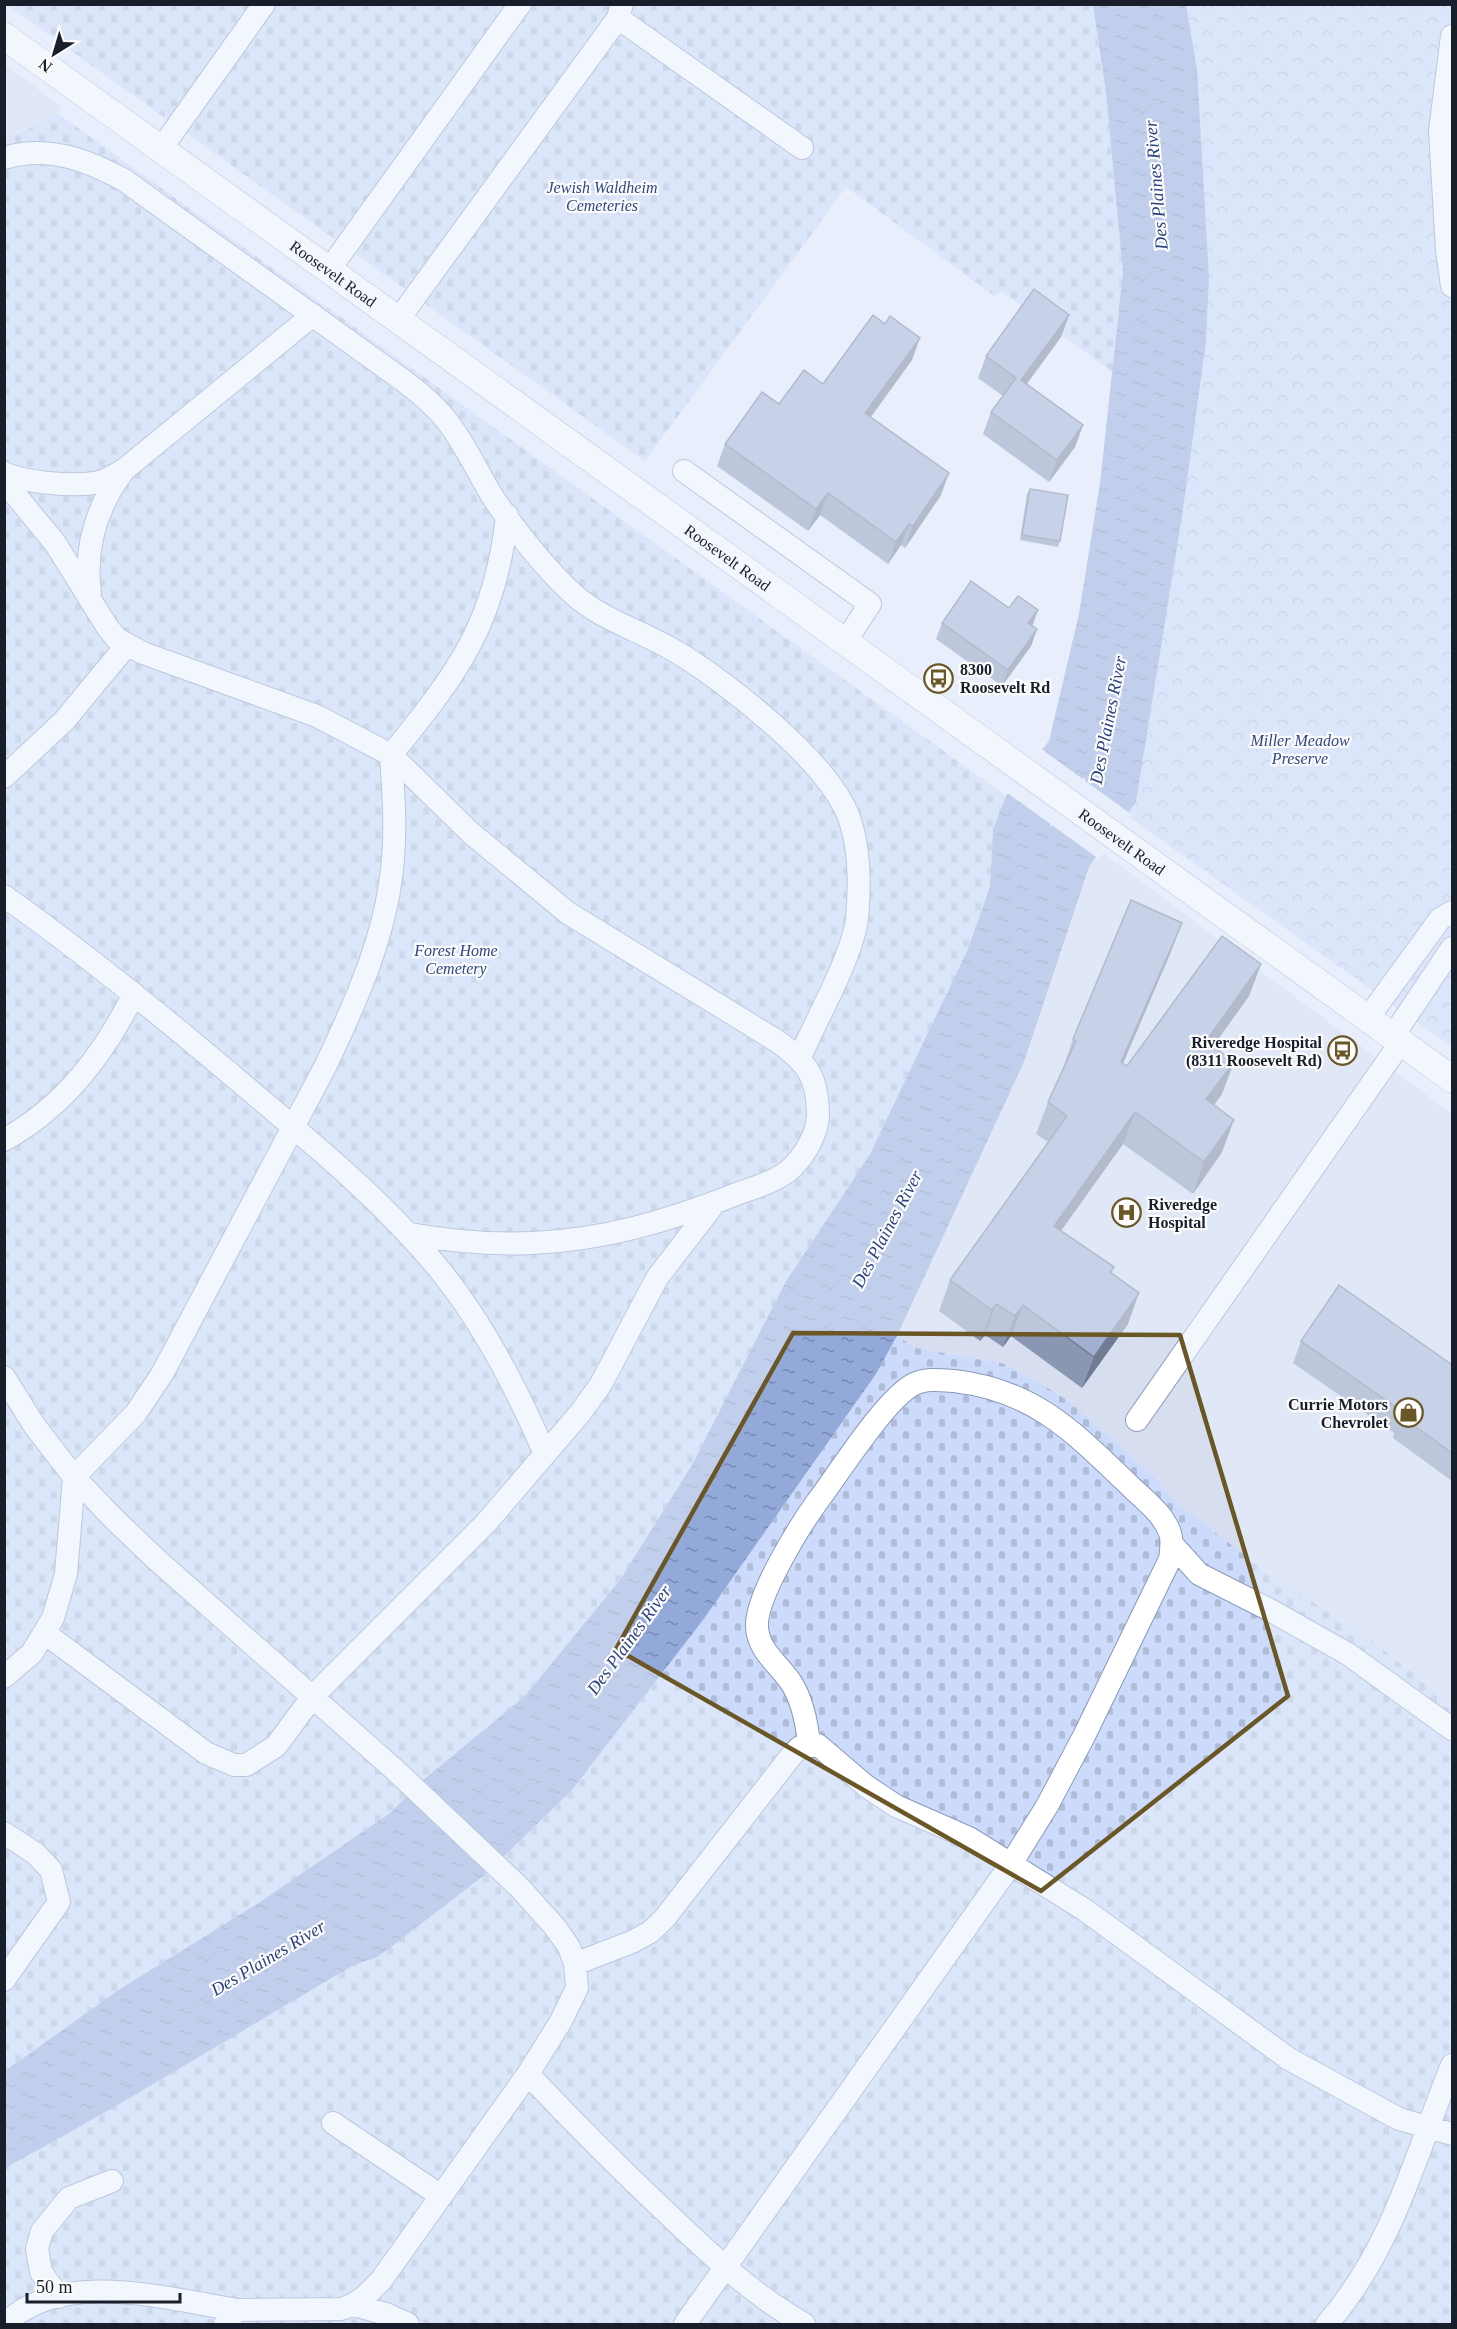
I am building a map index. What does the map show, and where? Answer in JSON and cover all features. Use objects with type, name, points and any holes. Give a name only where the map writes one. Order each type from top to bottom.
[{"type":"main road","name":"Roosevelt Road","points":[[4,36],[1452,1079]]},
{"type":"lane","points":[[161,149],[264,4]]},
{"type":"lane","points":[[329,270],[520,4]]},
{"type":"lane","points":[[398,320],[620,11],[802,148]]},
{"type":"lane","points":[[1452,36],[1440,131],[1446,238],[1452,286]]},
{"type":"lane","points":[[4,158],[39,151],[101,168],[124,180],[404,381],[450,424],[507,515],[573,594],[592,608],[675,650],[708,672],[795,746],[838,796],[848,816],[856,848],[856,919],[850,944],[800,1057]]},
{"type":"lane","points":[[90,596],[88,562],[92,532],[111,488],[125,469],[313,315]]},
{"type":"lane","points":[[4,473],[33,482],[97,482],[125,469]]},
{"type":"lane","points":[[684,471],[870,604],[845,642]]},
{"type":"lane","points":[[4,482],[55,543],[108,628],[126,645],[316,716],[390,755],[472,834],[568,913],[800,1057],[811,1076],[818,1097],[818,1121],[809,1144],[799,1160],[787,1172],[669,1221],[574,1240],[491,1243],[450,1241],[410,1234]]},
{"type":"lane","points":[[4,1677],[32,1653],[46,1634],[66,1574],[74,1477],[136,1413],[152,1391],[350,1015],[384,913],[390,885],[395,818],[390,755],[443,692],[478,630],[499,572],[507,515]]},
{"type":"lane","points":[[4,777],[64,721],[126,645]]},
{"type":"lane","points":[[4,896],[80,950],[134,994],[292,1126],[410,1234],[445,1276],[488,1341],[519,1394],[545,1455]]},
{"type":"lane","points":[[1368,1018],[1440,919],[1452,912]]},
{"type":"lane","points":[[1137,1420],[1397,1039],[1452,948]]},
{"type":"lane","points":[[4,1140],[47,1112],[75,1084],[99,1057],[134,994]]},
{"type":"lane","points":[[46,1634],[206,1753],[234,1765],[246,1765],[276,1746],[313,1696],[479,1531],[545,1455],[601,1384],[657,1278],[716,1202]]},
{"type":"lane","points":[[4,1377],[34,1425],[74,1477],[157,1560],[394,1769],[519,1887],[555,1927],[569,1947],[575,1964],[577,1988],[571,2004],[528,2074],[382,2279],[354,2305]]},
{"type":"lane","points":[[685,2325],[1011,1864],[1047,1806],[1084,1736],[1170,1559],[1172,1544],[1169,1531],[1160,1515],[1083,1440],[1049,1413],[1011,1395],[967,1383],[934,1379],[915,1383],[893,1400],[807,1516],[760,1603],[756,1625],[758,1638],[792,1684],[807,1722],[809,1744]]},
{"type":"lane","points":[[1172,1544],[1199,1574],[1348,1654],[1452,1729]]},
{"type":"lane","points":[[575,1964],[634,1941],[650,1932],[664,1919],[792,1755],[800,1747],[809,1744],[818,1745],[866,1786],[896,1806],[969,1838],[1138,1947],[1289,2059],[1400,2119],[1452,2134]]},
{"type":"lane","points":[[4,1833],[36,1854],[51,1870],[59,1902],[4,1980]]},
{"type":"lane","points":[[1327,2325],[1360,2281],[1384,2239],[1406,2192],[1427,2126],[1452,2065]]},
{"type":"lane","points":[[528,2074],[611,2160],[725,2268],[769,2304],[804,2325]]},
{"type":"lane","points":[[333,2123],[441,2196]]},
{"type":"lane","points":[[59,2296],[41,2272],[37,2249],[42,2231],[69,2198],[112,2181]]},
{"type":"lane","points":[[5,2325],[20,2310],[59,2296],[106,2289],[231,2317],[327,2311],[354,2305],[386,2314],[408,2325]]},
{"type":"highlighted area","points":[[793,1333],[1180,1335],[1288,1696],[1041,1891],[616,1649]]},
{"type":"shaded area","points":[[5,65],[62,107],[57,113],[5,142]]},
{"type":"shaded area","name":"Riveredge Hospital","points":[[1103,853],[1452,1114],[1452,1704],[1372,1641],[1263,1569],[1172,1499],[1154,1476],[1070,1402],[1005,1364],[916,1348],[897,1336],[1024,1062],[1083,881],[1089,867]]},
{"type":"green space","name":"Jewish Waldheim Cemeteries","points":[[7,5],[1093,5],[1106,93],[1123,273],[1114,373],[1001,291],[996,297],[846,187],[645,461]]},
{"type":"green space","name":"Miller Meadow Preserve","points":[[1186,5],[1452,5],[1452,1047],[1129,817],[1131,814],[1128,812],[1136,802],[1183,510],[1206,342],[1209,277],[1197,69]]},
{"type":"green space","name":"Forest Home Cemetery","points":[[57,113],[1006,796],[993,829],[990,887],[967,951],[870,1154],[785,1283],[692,1465],[620,1580],[524,1697],[423,1780],[390,1813],[260,1902],[117,1991],[5,2071],[4,142]]},
{"type":"green space","points":[[897,1336],[916,1348],[1005,1364],[1070,1402],[1154,1476],[1172,1499],[1263,1569],[1372,1641],[1452,1704],[1452,2324],[5,2324],[5,2168],[136,2094],[354,1965],[378,1957],[486,1874],[572,1790],[703,1620],[876,1374]]},
{"type":"water","name":"Des Plaines River","points":[[1093,5],[1186,5],[1197,69],[1209,277],[1206,342],[1183,510],[1136,802],[1089,867],[1024,1062],[897,1336],[876,1374],[703,1620],[572,1790],[486,1874],[378,1957],[354,1965],[136,2094],[5,2168],[5,2071],[117,1991],[260,1902],[390,1813],[423,1780],[524,1697],[620,1580],[692,1465],[785,1283],[870,1154],[967,951],[990,887],[993,829],[1006,796],[1049,741],[1079,614],[1100,483],[1123,273],[1106,93]],"holes":[[[1084,777],[1086,782],[1051,827],[1050,824]]]},
{"type":"pier","points":[[1040,748],[1131,814],[1099,859],[1006,792]]},
{"type":"building","points":[[1034,289],[1069,315],[1021,380],[1083,425],[1057,460],[991,412],[1016,378],[986,356]]},
{"type":"building","points":[[873,315],[885,324],[890,316],[920,338],[865,413],[949,473],[913,526],[909,524],[896,542],[828,493],[816,509],[725,444],[762,392],[779,404],[804,370],[823,384]]},
{"type":"building","points":[[1030,489],[1068,495],[1060,541],[1022,535]]},
{"type":"building","points":[[971,581],[1009,608],[1018,596],[1038,610],[1028,623],[1037,629],[1008,670],[942,623]]},
{"type":"building","points":[[1131,900],[1182,923],[1121,1062],[1127,1066],[1222,936],[1261,964],[1206,1041],[1234,1062],[1206,1099],[1234,1120],[1204,1162],[1135,1112],[1054,1226],[1114,1267],[1110,1272],[1139,1293],[1094,1357],[1023,1305],[1015,1316],[996,1304],[992,1310],[950,1280],[1067,1116],[1048,1102],[1076,1041],[1073,1039]]},
{"type":"building","name":"Currie Motors Chevrolet","points":[[1339,1285],[1452,1365],[1452,1453],[1401,1416],[1403,1412],[1301,1341]]},
{"type":"place","name":"8300 Roosevelt Rd","points":[[939,678]]},
{"type":"place","name":"Riveredge Hospital (8311 Roosevelt Rd)","points":[[1343,1051]]},
{"type":"place","name":"Riveredge Hospital","points":[[1127,1213]]},
{"type":"place","name":"Currie Motors Chevrolet","points":[[1409,1413]]}]
